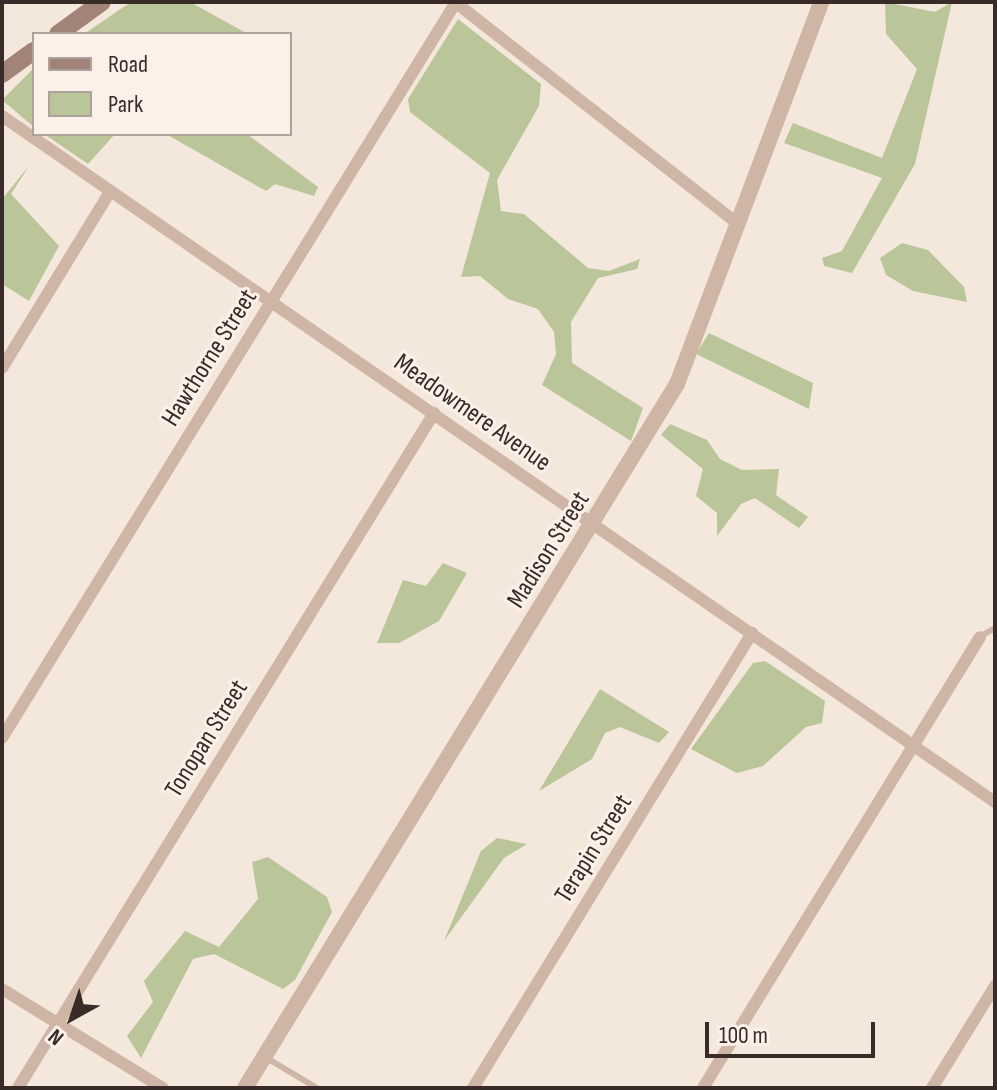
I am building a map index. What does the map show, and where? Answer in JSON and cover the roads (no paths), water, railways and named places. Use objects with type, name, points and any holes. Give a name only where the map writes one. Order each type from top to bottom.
[{"type":"main road","points":[[61,32],[102,2]]},
{"type":"main road","points":[[2,74],[32,52]]},
{"type":"street","points":[[455,2],[738,224]]},
{"type":"street","name":"Hawthorne Street","points":[[2,738],[455,2]]},
{"type":"street","name":"Madison Street","points":[[245,1088],[677,384],[821,2]]},
{"type":"street","name":"Meadowmere Avenue","points":[[2,116],[995,802]]},
{"type":"street","points":[[2,368],[110,192]]},
{"type":"street","name":"Tonopan Street","points":[[18,1088],[434,413]]},
{"type":"street","name":"Terapin Street","points":[[473,1088],[752,633]]},
{"type":"street","points":[[703,1088],[980,637]]},
{"type":"street","points":[[932,1088],[995,986]]},
{"type":"street","points":[[2,989],[163,1088]]},
{"type":"lane","points":[[980,637],[995,628]]},
{"type":"lane","points":[[264,1056],[317,1088]]}]
